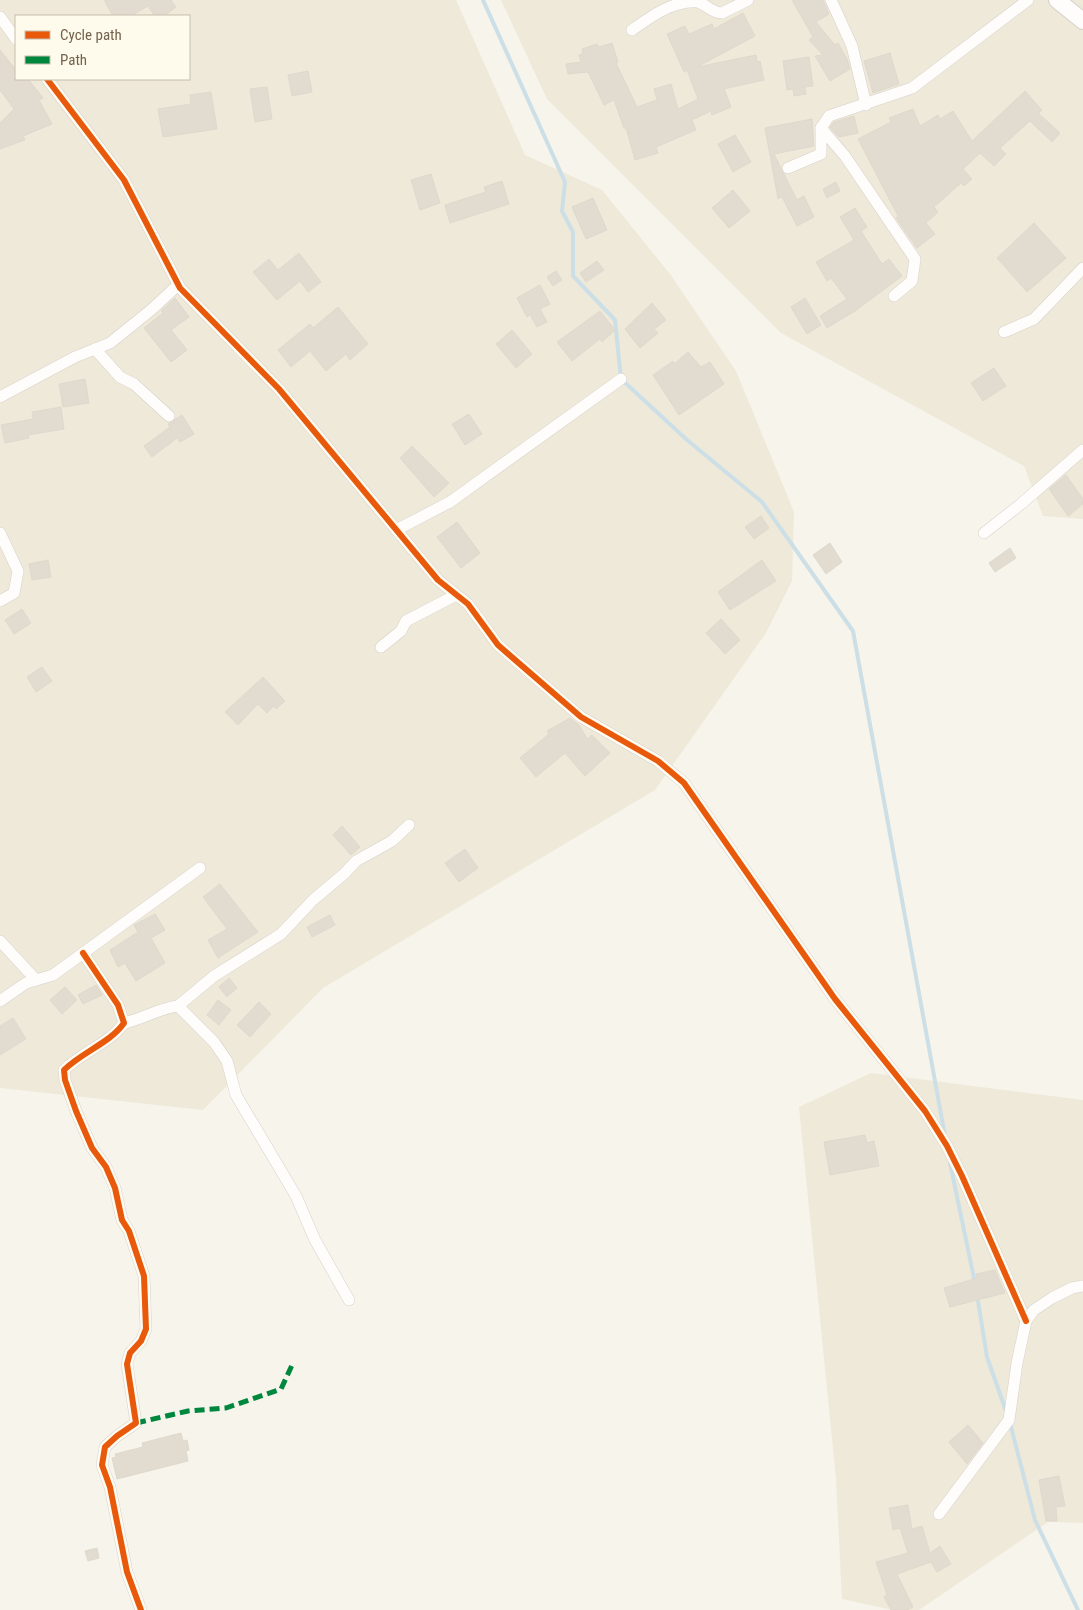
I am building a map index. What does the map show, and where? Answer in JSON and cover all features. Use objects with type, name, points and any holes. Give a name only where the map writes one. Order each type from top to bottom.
[{"type":"main road","points":[[1057,0],[1083,21]]},
{"type":"street","points":[[632,30],[652,15],[678,2],[700,3],[709,9],[722,13],[748,0]]},
{"type":"street","points":[[831,0],[852,46],[866,105]]},
{"type":"street","points":[[788,168],[821,154],[820,128],[829,116],[912,88],[1028,0]]},
{"type":"street","points":[[0,17],[15,38]]},
{"type":"street","points":[[47,80],[124,180],[178,285],[279,389],[398,529],[438,580],[468,604],[498,645],[581,717],[658,760],[684,783],[835,999],[925,1111],[947,1146],[962,1176],[1026,1321]]},
{"type":"street","points":[[820,128],[845,156],[915,259],[912,281],[894,296]]},
{"type":"street","points":[[1004,332],[1034,319],[1083,268]]},
{"type":"street","points":[[0,396],[75,356],[110,343],[178,285]]},
{"type":"street","points":[[94,349],[120,377],[134,384],[169,416]]},
{"type":"street","points":[[398,529],[450,502],[621,379]]},
{"type":"street","points":[[984,533],[1021,504],[1083,450]]},
{"type":"street","points":[[0,533],[18,571],[14,593],[0,601]]},
{"type":"street","points":[[380,647],[401,631],[406,621],[456,595]]},
{"type":"street","points":[[141,1610],[127,1572],[110,1487],[102,1465],[105,1447],[116,1436],[136,1423],[127,1364],[130,1353],[141,1341],[146,1330],[144,1276],[130,1231],[122,1220],[116,1188],[106,1167],[92,1148],[65,1080],[64,1070],[74,1060],[117,1032],[124,1023],[139,1020],[166,1007],[178,1006],[214,976],[281,934],[313,900],[345,874],[356,861],[392,841],[409,825]]},
{"type":"street","points":[[0,1001],[26,983],[53,975],[200,868]]},
{"type":"street","points":[[0,941],[36,980]]},
{"type":"street","points":[[83,953],[118,1005],[124,1023]]},
{"type":"street","points":[[178,1006],[214,1042],[227,1061],[236,1095],[296,1196],[315,1240],[349,1300]]},
{"type":"street","points":[[939,1514],[1009,1420],[1017,1363],[1026,1321],[1034,1310],[1052,1298],[1072,1288],[1083,1286]]},
{"type":"shaded area","points":[[0,0],[456,0],[525,155],[602,190],[670,274],[736,371],[794,512],[792,581],[766,633],[655,790],[323,988],[203,1110],[0,1088]]},
{"type":"shaded area","points":[[501,0],[1083,0],[1083,519],[1043,516],[1024,466],[781,333],[547,99]]},
{"type":"shaded area","points":[[871,1073],[1083,1100],[1083,1523],[1048,1522],[919,1610],[893,1610],[842,1599],[836,1479],[799,1107]]},
{"type":"building","points":[[104,0],[171,0],[176,7],[165,15],[154,15],[148,6],[133,15],[112,15]]},
{"type":"building","points":[[792,0],[823,0],[829,14],[816,22],[835,45],[838,43],[850,69],[830,81],[815,56],[823,55],[809,40],[813,37]]},
{"type":"building","points":[[743,13],[755,36],[697,67],[756,55],[757,62],[760,61],[764,80],[724,89],[731,107],[712,115],[711,111],[692,120],[696,130],[656,147],[658,153],[635,160],[626,128],[624,128],[614,100],[604,105],[588,72],[568,74],[566,64],[581,62],[579,55],[583,53],[582,49],[597,44],[599,47],[612,43],[618,62],[616,63],[637,107],[657,100],[654,89],[671,84],[678,109],[698,99],[687,70],[684,72],[667,34],[685,26],[689,34],[712,24],[714,29]]},
{"type":"building","points":[[0,50],[15,69],[15,80],[29,80],[43,98],[39,100],[52,124],[23,136],[25,140],[0,149],[0,123],[14,109],[0,90]]},
{"type":"building","points":[[890,53],[899,84],[873,93],[864,61]]},
{"type":"building","points":[[809,57],[813,86],[805,87],[806,94],[794,96],[793,89],[787,90],[783,61]]},
{"type":"building","points":[[308,71],[312,92],[292,96],[288,75]]},
{"type":"building","points":[[267,87],[272,119],[255,122],[250,89]]},
{"type":"building","points":[[1025,91],[1042,110],[1038,113],[1060,133],[1052,142],[1030,121],[1000,148],[1006,154],[994,166],[980,153],[963,169],[972,179],[964,186],[961,183],[934,207],[938,212],[926,223],[935,234],[917,248],[896,218],[898,216],[858,139],[891,122],[889,118],[913,109],[920,126],[938,115],[940,119],[953,111],[972,141]]},
{"type":"building","points":[[211,92],[217,129],[163,137],[158,109],[191,104],[190,95]]},
{"type":"building","points":[[854,116],[858,133],[839,137],[830,127],[834,122]]},
{"type":"building","points":[[812,119],[814,146],[774,154],[797,200],[804,196],[814,217],[797,226],[782,197],[778,199],[765,128]]},
{"type":"building","points":[[735,135],[751,162],[733,172],[718,144]]},
{"type":"building","points":[[431,174],[440,203],[420,210],[411,180]]},
{"type":"building","points":[[502,181],[509,204],[450,223],[445,205],[486,192],[484,187]]},
{"type":"building","points":[[836,182],[840,191],[827,198],[823,189]]},
{"type":"building","points":[[733,190],[750,211],[729,228],[712,208]]},
{"type":"building","points":[[593,198],[607,230],[586,239],[572,207]]},
{"type":"building","points":[[855,208],[867,227],[861,231],[882,264],[889,259],[902,276],[855,311],[827,328],[820,316],[847,299],[831,278],[827,281],[816,262],[854,240],[840,217]]},
{"type":"building","points":[[1034,223],[1066,258],[1027,292],[997,258]]},
{"type":"building","points":[[299,253],[321,282],[308,292],[300,281],[277,300],[253,272],[269,259],[278,270]]},
{"type":"building","points":[[597,261],[604,270],[586,282],[580,273]]},
{"type":"building","points":[[556,271],[562,280],[553,286],[547,277]]},
{"type":"building","points":[[540,285],[550,304],[540,309],[547,322],[537,327],[530,315],[527,317],[517,298]]},
{"type":"building","points":[[175,298],[189,317],[171,330],[187,350],[171,362],[144,328],[163,313],[161,311]]},
{"type":"building","points":[[805,298],[821,325],[807,334],[791,307]]},
{"type":"building","points":[[652,303],[666,320],[654,329],[658,333],[640,348],[625,329]]},
{"type":"building","points":[[338,307],[368,344],[350,360],[346,354],[326,371],[310,351],[291,367],[278,350],[310,324],[313,328]]},
{"type":"building","points":[[600,311],[615,330],[602,342],[600,339],[572,361],[557,342]]},
{"type":"building","points":[[512,330],[532,354],[516,368],[496,344]]},
{"type":"building","points":[[688,352],[701,367],[710,362],[724,384],[679,415],[653,375],[673,361],[674,364]]},
{"type":"building","points":[[994,368],[1006,386],[983,401],[971,383]]},
{"type":"building","points":[[85,379],[89,403],[63,407],[59,384]]},
{"type":"building","points":[[61,407],[64,429],[28,435],[29,438],[5,443],[1,425],[33,419],[32,412]]},
{"type":"building","points":[[469,414],[482,434],[465,445],[452,424]]},
{"type":"building","points":[[182,415],[194,434],[180,442],[177,438],[152,457],[144,446],[170,427],[168,424]]},
{"type":"building","points":[[412,446],[449,483],[434,497],[400,458]]},
{"type":"building","points":[[1066,475],[1083,499],[1083,504],[1068,516],[1049,489]]},
{"type":"building","points":[[761,516],[769,528],[754,539],[745,527]]},
{"type":"building","points":[[457,522],[480,553],[461,568],[437,537]]},
{"type":"building","points":[[830,543],[842,562],[826,574],[813,555]]},
{"type":"building","points":[[1010,548],[1016,558],[995,572],[989,563]]},
{"type":"building","points":[[48,560],[51,577],[32,580],[29,564]]},
{"type":"building","points":[[762,560],[776,581],[730,610],[718,592]]},
{"type":"building","points":[[22,609],[31,623],[14,634],[5,620]]},
{"type":"building","points":[[721,619],[740,640],[725,654],[706,633]]},
{"type":"building","points":[[42,667],[52,681],[36,692],[27,677]]},
{"type":"building","points":[[263,677],[285,701],[276,709],[274,706],[267,713],[258,704],[238,725],[225,712]]},
{"type":"building","points":[[570,718],[579,725],[587,739],[592,735],[610,753],[585,776],[565,753],[536,777],[520,758],[549,734],[547,731]]},
{"type":"building","points":[[342,826],[360,847],[351,855],[333,835]]},
{"type":"building","points":[[465,849],[478,868],[459,882],[445,863]]},
{"type":"building","points":[[220,884],[258,932],[218,958],[208,940],[227,929],[203,897]]},
{"type":"building","points":[[155,914],[165,930],[151,938],[165,963],[136,981],[125,963],[118,967],[110,950],[138,932],[134,925]]},
{"type":"building","points":[[330,915],[335,925],[312,937],[307,927]]},
{"type":"building","points":[[229,978],[237,988],[227,997],[219,987]]},
{"type":"building","points":[[96,985],[102,995],[83,1004],[78,995]]},
{"type":"building","points":[[65,987],[77,1000],[62,1014],[50,1000]]},
{"type":"building","points":[[218,1000],[231,1010],[219,1025],[207,1015]]},
{"type":"building","points":[[259,1002],[271,1014],[250,1037],[237,1025]]},
{"type":"building","points":[[13,1018],[26,1039],[0,1055],[0,1026]]},
{"type":"building","points":[[865,1135],[867,1143],[874,1141],[879,1166],[830,1175],[824,1142]]},
{"type":"building","points":[[995,1270],[1005,1293],[950,1307],[944,1288],[977,1278],[976,1274]]},
{"type":"building","points":[[968,1425],[983,1443],[967,1464],[949,1442]]},
{"type":"building","points":[[181,1433],[183,1441],[187,1440],[189,1450],[186,1451],[188,1461],[117,1479],[112,1458],[116,1457],[115,1454],[143,1447],[142,1443]]},
{"type":"building","points":[[1059,1476],[1065,1506],[1056,1507],[1057,1521],[1046,1521],[1039,1480]]},
{"type":"building","points":[[908,1505],[912,1529],[922,1526],[930,1553],[940,1546],[951,1564],[937,1572],[931,1562],[897,1574],[913,1607],[907,1610],[891,1610],[884,1597],[887,1595],[876,1562],[908,1553],[900,1528],[893,1530],[889,1508]]},
{"type":"building","points":[[97,1548],[99,1558],[88,1561],[85,1551]]},
{"type":"waterway","points":[[483,0],[565,182],[562,211],[573,232],[573,276],[615,320],[621,379],[686,439],[762,502],[853,631],[945,1136]]},
{"type":"waterway","points":[[950,1163],[975,1283]]},
{"type":"waterway","points":[[977,1295],[987,1357],[1006,1411]]},
{"type":"waterway","points":[[1010,1423],[1035,1520],[1078,1610]]},
{"type":"marked path","points":[[136,1423],[188,1411],[226,1408],[281,1389],[293,1363]]},
{"type":"cycle path","points":[[48,80],[124,180],[180,288],[279,389],[438,580],[468,604],[498,645],[581,717],[658,761],[684,783],[835,999],[925,1111],[947,1146],[962,1176],[1026,1321]]},
{"type":"cycle path","points":[[83,953],[118,1005],[124,1023],[104,1042],[64,1070],[65,1080],[76,1111],[92,1148],[106,1167],[115,1188],[122,1220],[129,1231],[144,1276],[146,1329],[141,1341],[130,1353],[127,1364],[136,1423],[105,1447],[102,1465],[110,1487],[127,1572],[141,1610]]}]
